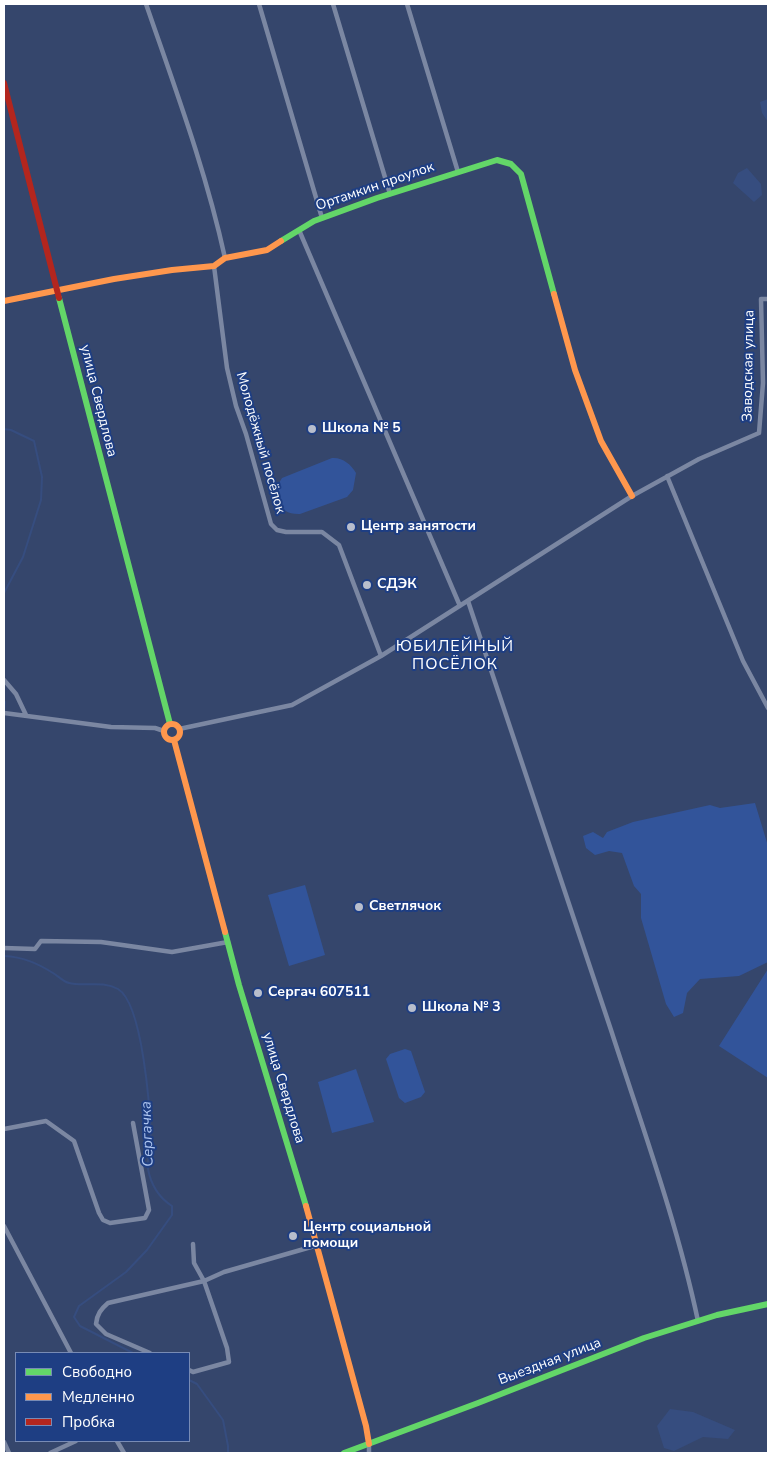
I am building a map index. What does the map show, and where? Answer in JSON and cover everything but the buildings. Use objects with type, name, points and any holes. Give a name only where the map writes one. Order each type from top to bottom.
[{"type":"street","points":[[146,4],[187,121],[217,220],[225,258]]},
{"type":"street","points":[[260,4],[322,218]]},
{"type":"street","points":[[333,4],[390,194]]},
{"type":"street","points":[[407,4],[458,172]]},
{"type":"street","name":"улица Свердлова","points":[[4,83],[170,724]]},
{"type":"street","name":"Ортамкин проулок","points":[[214,266],[225,258],[266,250],[314,221],[390,194],[497,160],[511,164],[522,174],[575,370],[601,441],[632,496]]},
{"type":"street","points":[[298,230],[460,606]]},
{"type":"street","points":[[4,301],[124,277],[214,266]]},
{"type":"street","name":"Молодёжный посёлок","points":[[214,266],[227,368],[270,524],[277,530],[286,532],[322,532],[339,545],[381,656]]},
{"type":"street","name":"Заводская улица","points":[[667,476],[759,433],[763,384],[760,299],[768,299]]},
{"type":"street","points":[[179,729],[292,705],[381,656],[632,496],[667,476],[743,661],[768,708]]},
{"type":"street","points":[[468,601],[646,1136],[679,1241],[698,1321]]},
{"type":"street","points":[[4,680],[16,694],[26,715]]},
{"type":"street","points":[[4,713],[111,727],[164,730]]},
{"type":"street","points":[[164,730],[170,724],[175,725],[179,729]]},
{"type":"street","points":[[164,730],[165,736],[168,739],[174,740],[179,733],[179,729]]},
{"type":"street","name":"улица Свердлова","points":[[174,740],[239,985],[318,1245],[366,1426],[369,1444]]},
{"type":"street","points":[[4,948],[35,949],[41,941],[101,942],[172,952],[228,942]]},
{"type":"street","points":[[4,1129],[46,1121],[74,1141],[99,1213],[103,1220],[110,1223],[145,1218],[149,1210],[133,1123]]},
{"type":"street","points":[[4,1226],[71,1352]]},
{"type":"street","points":[[190,1370],[193,1372],[228,1362],[227,1348],[204,1281],[194,1263],[193,1244]]},
{"type":"street","points":[[148,1352],[106,1334],[96,1324],[101,1308],[114,1301],[204,1281],[224,1272],[318,1245]]},
{"type":"street","name":"Выездная улица","points":[[344,1453],[488,1400],[644,1338],[698,1321],[768,1304]]},
{"type":"street","points":[[4,1442],[9,1453]]},
{"type":"street","points":[[50,1453],[74,1442]]},
{"type":"street","points":[[118,1442],[124,1453]]},
{"type":"street","points":[[369,1444],[369,1453]]},
{"type":"shaded area","points":[[768,99],[768,122],[762,113],[760,102]]},
{"type":"shaded area","points":[[747,168],[761,184],[762,195],[754,202],[733,183],[738,173]]},
{"type":"shaded area","points":[[332,458],[346,462],[356,473],[353,490],[347,497],[300,514],[281,508],[278,503],[277,491],[282,478]]},
{"type":"shaded area","points":[[755,803],[768,846],[768,962],[739,976],[700,979],[687,993],[683,1013],[674,1017],[666,1004],[641,918],[641,894],[634,886],[622,853],[609,851],[595,855],[586,848],[583,836],[593,832],[603,838],[607,832],[633,822],[710,805],[720,808]]},
{"type":"shaded area","points":[[305,885],[325,955],[289,966],[268,895]]},
{"type":"shaded area","points":[[768,969],[768,1078],[719,1046]]},
{"type":"shaded area","points":[[405,1049],[411,1051],[425,1092],[421,1097],[405,1103],[399,1098],[386,1059],[390,1054]]},
{"type":"shaded area","points":[[356,1069],[374,1122],[332,1133],[318,1082]]},
{"type":"shaded area","points":[[670,1409],[693,1412],[735,1430],[728,1439],[703,1437],[674,1451],[664,1448],[657,1426]]},
{"type":"waterway","name":"Сергачка","points":[[4,429],[11,430],[34,441],[42,477],[41,500],[23,557],[4,593]]},
{"type":"waterway","name":"Сергачка","points":[[4,701],[4,713]]},
{"type":"waterway","name":"Сергачка","points":[[4,956],[35,963],[69,983],[112,986],[118,989],[127,999],[134,1015],[144,1059],[147,1083],[151,1139],[148,1169],[156,1190],[172,1206],[172,1215],[147,1250],[126,1272],[79,1306],[74,1317],[80,1326],[131,1352]]},
{"type":"waterway","name":"Сергачка","points":[[190,1380],[197,1384],[223,1420],[228,1453]]},
{"type":"traffic: fast","points":[[281,241],[314,221],[377,198],[497,160],[511,164],[521,174],[554,294]]},
{"type":"traffic: fast","points":[[59,298],[170,724]]},
{"type":"traffic: fast","points":[[225,932],[239,985],[306,1206]]},
{"type":"traffic: fast","points":[[344,1453],[644,1338],[717,1315],[768,1304]]},
{"type":"traffic: slow","points":[[4,301],[114,279],[214,266],[225,258],[267,250],[281,241]]},
{"type":"traffic: slow","points":[[554,294],[575,370],[601,441],[632,496]]},
{"type":"traffic: slow","points":[[172,724],[180,732],[172,740],[164,732],[172,724]]},
{"type":"traffic: slow","points":[[174,740],[225,932]]},
{"type":"traffic: slow","points":[[306,1206],[366,1426],[369,1444]]},
{"type":"traffic: jam","points":[[4,83],[59,298]]},
{"type":"place","name":"Школа № 5","points":[[312,429]]},
{"type":"place","name":"Центр занятости","points":[[351,527]]},
{"type":"place","name":"СДЭК","points":[[367,585]]},
{"type":"place","name":"Светлячок","points":[[359,907]]},
{"type":"place","name":"Сергач 607511","points":[[258,993]]},
{"type":"place","name":"Школа № 3","points":[[412,1008]]},
{"type":"place","name":"Центр социальной помощи","points":[[293,1236]]},
{"type":"district","name":"ЮБИЛЕЙНЫЙ ПОСЁЛОК","points":[[455,656]]}]
